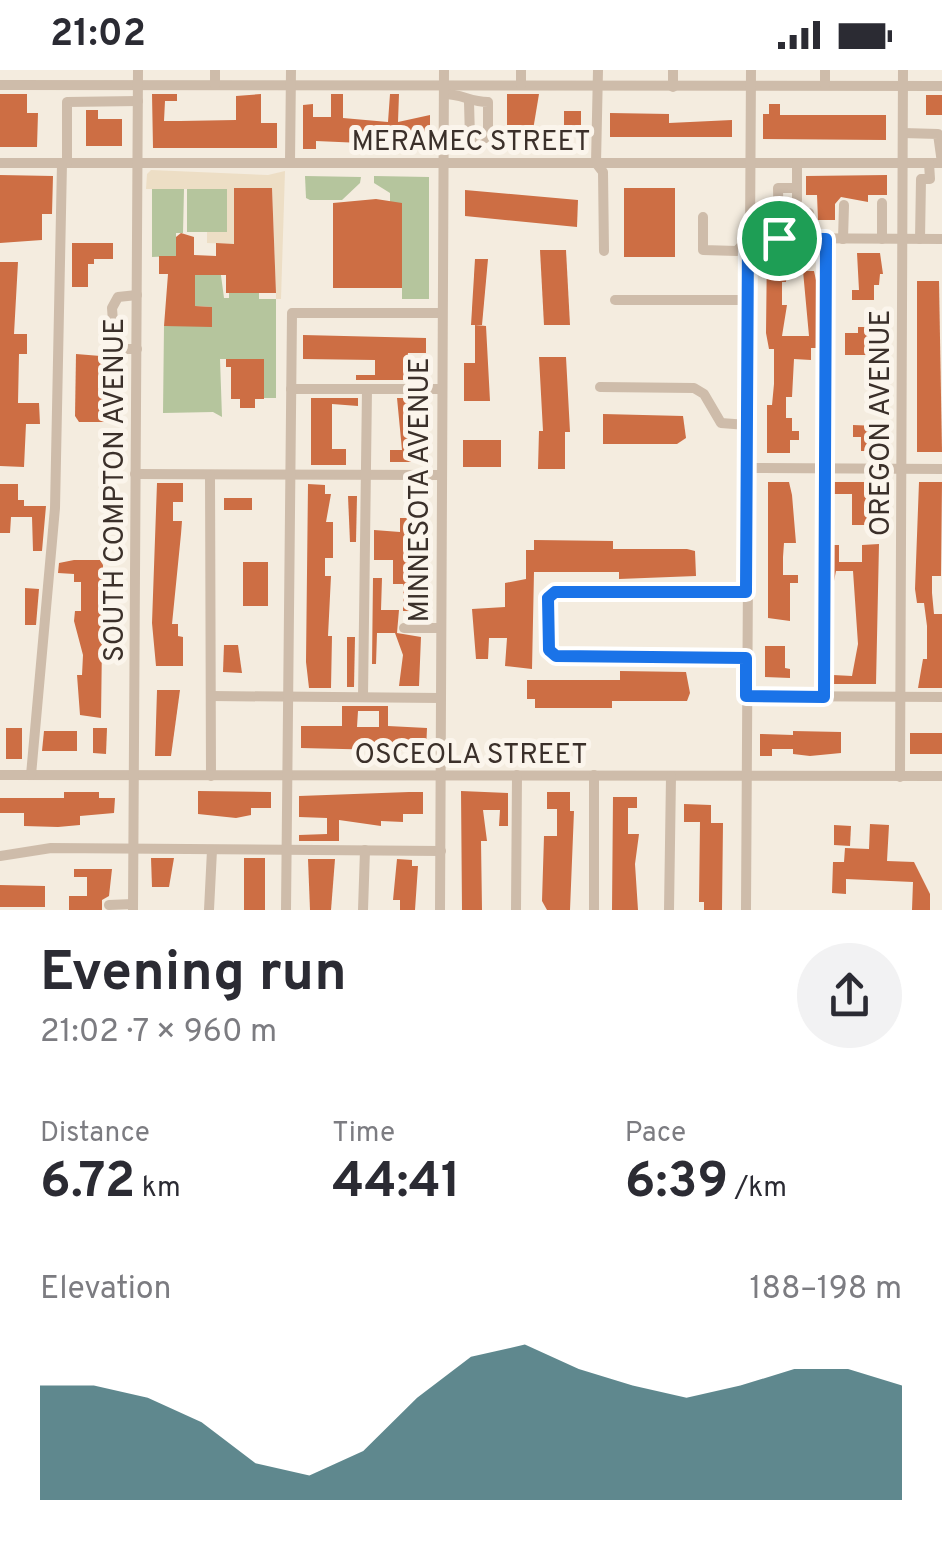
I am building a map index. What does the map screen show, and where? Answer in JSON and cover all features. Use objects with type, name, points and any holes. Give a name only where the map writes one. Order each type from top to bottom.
[{"type":"street","points":[[61,70],[61,84]]},
{"type":"street","name":"SOUTH COMPTON AVENUE","points":[[133,907],[138,70]]},
{"type":"street","points":[[215,70],[215,85]]},
{"type":"street","points":[[290,162],[291,70]]},
{"type":"street","points":[[368,70],[368,86]]},
{"type":"street","name":"MINNESOTA AVENUE","points":[[440,910],[444,70]]},
{"type":"street","points":[[521,70],[521,86]]},
{"type":"street","points":[[598,70],[596,163],[603,172],[604,251]]},
{"type":"street","points":[[673,70],[673,86]]},
{"type":"street","points":[[746,910],[751,70]]},
{"type":"street","points":[[825,70],[825,85]]},
{"type":"street","name":"OREGON AVENUE","points":[[900,777],[903,70]]},
{"type":"street","points":[[0,84],[444,90],[521,86],[942,86]]},
{"type":"street","points":[[443,139],[488,138],[488,102],[469,102],[444,90]]},
{"type":"street","points":[[31,775],[55,508],[67,102],[138,101]]},
{"type":"street","points":[[469,102],[470,138]]},
{"type":"street","points":[[903,133],[938,134],[942,163]]},
{"type":"street","name":"MERAMEC STREET","points":[[0,163],[942,163]]},
{"type":"street","points":[[796,163],[797,200]]},
{"type":"street","points":[[920,239],[921,180],[930,180],[929,163]]},
{"type":"street","points":[[779,238],[778,188],[796,188]]},
{"type":"street","points":[[903,192],[920,192]]},
{"type":"street","points":[[882,202],[882,239]]},
{"type":"street","points":[[844,204],[844,239]]},
{"type":"street","points":[[810,213],[810,238]]},
{"type":"street","points":[[703,217],[703,250],[737,251],[748,238],[942,239]]},
{"type":"street","points":[[824,697],[826,239]]},
{"type":"street","points":[[137,295],[118,297],[112,308],[115,349],[137,349]]},
{"type":"street","points":[[615,300],[748,300]]},
{"type":"street","points":[[286,910],[292,313],[442,313]]},
{"type":"street","points":[[600,387],[694,388],[704,394],[721,422],[748,424]]},
{"type":"street","points":[[292,389],[442,389]]},
{"type":"street","points":[[364,697],[367,389]]},
{"type":"street","points":[[747,468],[942,469]]},
{"type":"street","points":[[135,474],[440,475]]},
{"type":"street","points":[[210,475],[211,776]]},
{"type":"street","points":[[746,592],[555,592],[548,598],[549,650],[556,656],[746,658]]},
{"type":"street","points":[[404,628],[440,628]]},
{"type":"street","points":[[212,696],[440,698]]},
{"type":"street","points":[[746,696],[942,697]]},
{"type":"street","name":"OSCEOLA STREET","points":[[0,775],[942,776]]},
{"type":"street","points":[[516,910],[517,775]]},
{"type":"street","points":[[594,775],[594,910]]},
{"type":"street","points":[[669,910],[671,776]]},
{"type":"street","points":[[0,856],[51,848],[441,850]]},
{"type":"street","points":[[209,910],[212,850]]},
{"type":"street","points":[[362,910],[365,850]]},
{"type":"street","points":[[110,904],[133,907]]},
{"type":"green space","points":[[305,176],[361,177],[360,183],[342,200],[310,200],[306,198]]},
{"type":"green space","points":[[374,176],[429,177],[429,299],[402,299],[402,203],[390,203],[390,193],[374,183]]},
{"type":"green space","points":[[152,189],[184,189],[183,233],[176,233],[176,256],[152,257]]},
{"type":"green space","points":[[187,189],[227,189],[227,232],[187,232]]},
{"type":"green space","points":[[220,268],[224,298],[229,298],[229,293],[259,293],[259,299],[276,299],[276,398],[264,398],[264,359],[220,359],[222,417],[213,412],[163,413],[164,326],[212,326],[212,307],[195,306],[195,275]]},
{"type":"shaded area","points":[[151,170],[268,175],[285,171],[281,299],[276,299],[272,188],[234,188],[234,244],[207,243],[207,232],[227,232],[227,189],[146,189]]},
{"type":"building","points":[[0,94],[27,94],[27,113],[38,113],[37,147],[0,147]]},
{"type":"building","points":[[152,94],[177,94],[177,101],[165,101],[164,121],[180,121],[236,120],[236,96],[261,94],[261,123],[277,123],[277,148],[153,148]]},
{"type":"building","points":[[331,94],[343,94],[343,118],[388,122],[390,94],[399,94],[398,122],[430,115],[430,146],[316,141],[316,149],[303,149],[303,105],[313,104],[313,117],[331,117]]},
{"type":"building","points":[[507,94],[539,94],[533,130],[507,130]]},
{"type":"building","points":[[926,95],[942,95],[942,115],[926,115]]},
{"type":"building","points":[[769,104],[780,104],[780,115],[886,115],[886,140],[763,139],[763,114],[769,114]]},
{"type":"building","points":[[86,110],[98,110],[98,119],[122,119],[122,146],[86,146]]},
{"type":"building","points":[[564,111],[581,111],[581,135],[564,135]]},
{"type":"building","points":[[610,113],[669,114],[669,123],[732,120],[732,137],[610,137]]},
{"type":"building","points":[[0,175],[53,176],[52,214],[42,214],[42,240],[0,243]]},
{"type":"building","points":[[887,175],[887,195],[868,195],[868,202],[841,197],[835,204],[835,220],[818,220],[817,195],[806,195],[806,176]]},
{"type":"building","points":[[234,188],[272,188],[276,293],[226,293],[226,275],[195,275],[195,306],[212,307],[212,327],[164,326],[168,274],[159,274],[159,256],[176,256],[176,237],[181,233],[194,237],[194,255],[216,256],[216,243],[234,244]]},
{"type":"building","points":[[624,188],[675,188],[675,257],[624,257]]},
{"type":"building","points":[[465,190],[578,200],[577,227],[465,216]]},
{"type":"building","points":[[376,199],[402,203],[402,288],[333,288],[333,203]]},
{"type":"building","points":[[72,243],[113,243],[113,259],[94,259],[94,264],[88,264],[88,287],[72,287]]},
{"type":"building","points":[[767,247],[789,247],[786,282],[782,282],[782,305],[787,305],[782,336],[809,336],[803,271],[814,271],[817,285],[817,348],[811,348],[811,360],[794,359],[792,397],[786,397],[786,418],[792,418],[792,431],[799,431],[799,440],[790,440],[790,453],[767,453],[767,405],[772,405],[774,349],[769,349],[766,333]]},
{"type":"building","points":[[540,250],[566,250],[570,325],[544,325]]},
{"type":"building","points":[[857,253],[880,253],[883,274],[879,285],[874,285],[874,300],[852,300],[852,290],[859,290]]},
{"type":"building","points":[[475,259],[488,259],[482,325],[471,325]]},
{"type":"building","points":[[0,262],[18,262],[14,334],[27,334],[27,354],[19,354],[18,403],[39,403],[40,424],[26,424],[24,467],[0,466]]},
{"type":"building","points":[[917,281],[939,281],[942,452],[917,452]]},
{"type":"building","points":[[475,325],[486,326],[490,401],[464,401],[464,363],[475,363]]},
{"type":"building","points":[[858,327],[872,327],[874,355],[845,355],[845,333],[858,333]]},
{"type":"building","points":[[303,335],[426,338],[426,353],[408,353],[405,380],[356,380],[356,375],[375,375],[375,360],[303,359]]},
{"type":"building","points":[[76,354],[113,357],[112,418],[106,422],[79,422],[75,416]]},
{"type":"building","points":[[539,357],[566,357],[570,432],[565,432],[565,469],[538,469],[539,431],[543,431]]},
{"type":"building","points":[[226,359],[264,359],[264,399],[255,399],[255,408],[240,408],[240,399],[231,399],[231,367],[226,367]]},
{"type":"building","points":[[311,398],[358,398],[358,406],[332,404],[332,449],[346,449],[346,465],[311,465]]},
{"type":"building","points":[[397,398],[421,398],[422,448],[418,448],[418,462],[390,462],[390,450],[402,450]]},
{"type":"building","points":[[603,414],[683,416],[686,438],[677,444],[603,444]]},
{"type":"building","points":[[853,425],[877,426],[877,451],[861,451],[861,437],[853,437]]},
{"type":"building","points":[[463,440],[501,440],[501,467],[463,467]]},
{"type":"building","points":[[768,482],[789,482],[792,495],[796,543],[784,543],[783,557],[783,575],[798,575],[798,583],[790,583],[790,621],[768,618]]},
{"type":"building","points":[[834,482],[876,482],[876,525],[852,525],[852,494],[834,494]]},
{"type":"building","points":[[919,482],[942,482],[941,576],[932,576],[932,593],[934,614],[942,614],[942,688],[918,688],[923,659],[927,659],[924,603],[917,603],[915,589]]},
{"type":"building","points":[[157,483],[183,483],[183,502],[173,502],[173,521],[182,521],[172,624],[178,624],[178,636],[183,637],[183,666],[156,666],[152,623]]},
{"type":"building","points":[[0,484],[18,484],[18,500],[24,500],[24,506],[46,506],[42,551],[33,551],[32,517],[11,517],[10,533],[0,533]]},
{"type":"building","points":[[308,484],[325,485],[325,494],[331,494],[326,522],[333,522],[333,558],[325,558],[325,576],[331,576],[331,688],[309,688],[306,662]]},
{"type":"building","points":[[348,496],[357,496],[356,542],[350,542]]},
{"type":"building","points":[[224,498],[252,498],[252,510],[224,510]]},
{"type":"building","points":[[400,518],[419,518],[421,611],[403,611],[403,584],[393,584],[393,560],[374,560],[374,530],[400,532]]},
{"type":"building","points":[[534,540],[613,541],[613,549],[687,549],[695,551],[696,576],[619,579],[619,572],[534,572],[532,669],[505,666],[507,638],[489,638],[488,659],[476,659],[472,609],[505,607],[505,583],[526,579],[526,550],[534,550]]},
{"type":"building","points":[[879,544],[876,684],[833,684],[833,675],[852,676],[858,644],[853,571],[836,571],[833,586],[833,545],[839,545],[839,562],[862,562],[862,545]]},
{"type":"building","points":[[100,560],[103,565],[101,718],[80,715],[77,675],[82,675],[83,655],[74,621],[75,611],[81,611],[81,582],[74,582],[74,574],[58,573],[59,563]]},
{"type":"building","points":[[243,562],[268,562],[268,606],[243,606]]},
{"type":"building","points":[[373,578],[382,578],[381,610],[399,610],[397,633],[421,637],[419,686],[399,686],[403,655],[395,633],[377,633],[376,664],[372,664]]},
{"type":"building","points":[[25,588],[39,589],[36,625],[25,625]]},
{"type":"building","points":[[347,637],[355,637],[354,687],[347,687]]},
{"type":"building","points":[[224,645],[238,645],[242,673],[223,672]]},
{"type":"building","points":[[765,646],[785,646],[785,668],[790,669],[790,678],[765,677]]},
{"type":"building","points":[[620,671],[686,672],[690,693],[687,701],[612,701],[612,708],[535,708],[535,699],[527,699],[527,680],[620,680]]},
{"type":"building","points":[[157,690],[180,690],[171,756],[155,756]]},
{"type":"building","points":[[342,706],[388,706],[388,726],[427,728],[426,751],[301,748],[301,726],[342,726]],"holes":[[[358,711],[379,711],[379,727],[357,727]]]},
{"type":"building","points":[[6,728],[22,728],[22,759],[6,759]]},
{"type":"building","points":[[93,728],[107,728],[106,754],[93,753]]},
{"type":"building","points":[[44,731],[77,731],[77,751],[42,751]]},
{"type":"building","points":[[793,731],[841,732],[841,753],[810,756],[793,754],[793,749],[772,749],[772,756],[760,756],[760,734],[793,735]]},
{"type":"building","points":[[910,733],[942,733],[942,754],[910,754]]},
{"type":"building","points":[[198,791],[271,792],[271,808],[251,808],[251,815],[236,818],[198,814]]},
{"type":"building","points":[[461,791],[508,793],[508,826],[499,826],[500,810],[483,810],[487,841],[481,841],[482,910],[462,910]]},
{"type":"building","points":[[64,792],[99,792],[99,798],[115,798],[114,813],[80,816],[80,825],[58,827],[24,826],[24,813],[0,813],[0,798],[64,798]]},
{"type":"building","points":[[423,792],[423,814],[403,814],[403,822],[381,821],[381,826],[339,820],[339,841],[299,841],[299,835],[327,834],[327,818],[299,817],[299,796]]},
{"type":"building","points":[[547,792],[570,792],[570,811],[574,811],[570,910],[547,910],[542,901],[544,836],[557,836],[557,809],[547,809]]},
{"type":"building","points":[[613,797],[637,797],[637,808],[628,808],[628,834],[639,834],[635,864],[638,910],[612,910]]},
{"type":"building","points":[[684,804],[711,805],[711,823],[723,823],[722,910],[704,910],[704,902],[699,902],[700,822],[684,822]]},
{"type":"building","points":[[870,824],[889,825],[887,861],[914,862],[930,894],[930,910],[912,910],[913,882],[846,879],[846,894],[832,893],[833,862],[844,862],[845,848],[869,849]]},
{"type":"building","points":[[834,825],[851,826],[850,846],[834,845]]},
{"type":"building","points":[[151,858],[174,858],[169,887],[152,887]]},
{"type":"building","points":[[244,858],[265,858],[265,910],[244,910]]},
{"type":"building","points":[[308,859],[335,859],[331,910],[310,910]]},
{"type":"building","points":[[397,859],[412,860],[412,866],[418,866],[415,910],[400,910],[400,900],[393,900]]},
{"type":"building","points":[[74,869],[112,869],[109,896],[102,900],[102,910],[69,910],[69,896],[87,896],[87,877],[74,877]]},
{"type":"building","points":[[0,885],[45,886],[45,907],[0,907]]},
{"type":"route","points":[[748,238],[779,238],[826,239],[824,697],[746,696],[746,658],[552,654],[548,598],[555,592],[746,592],[748,238]]}]
